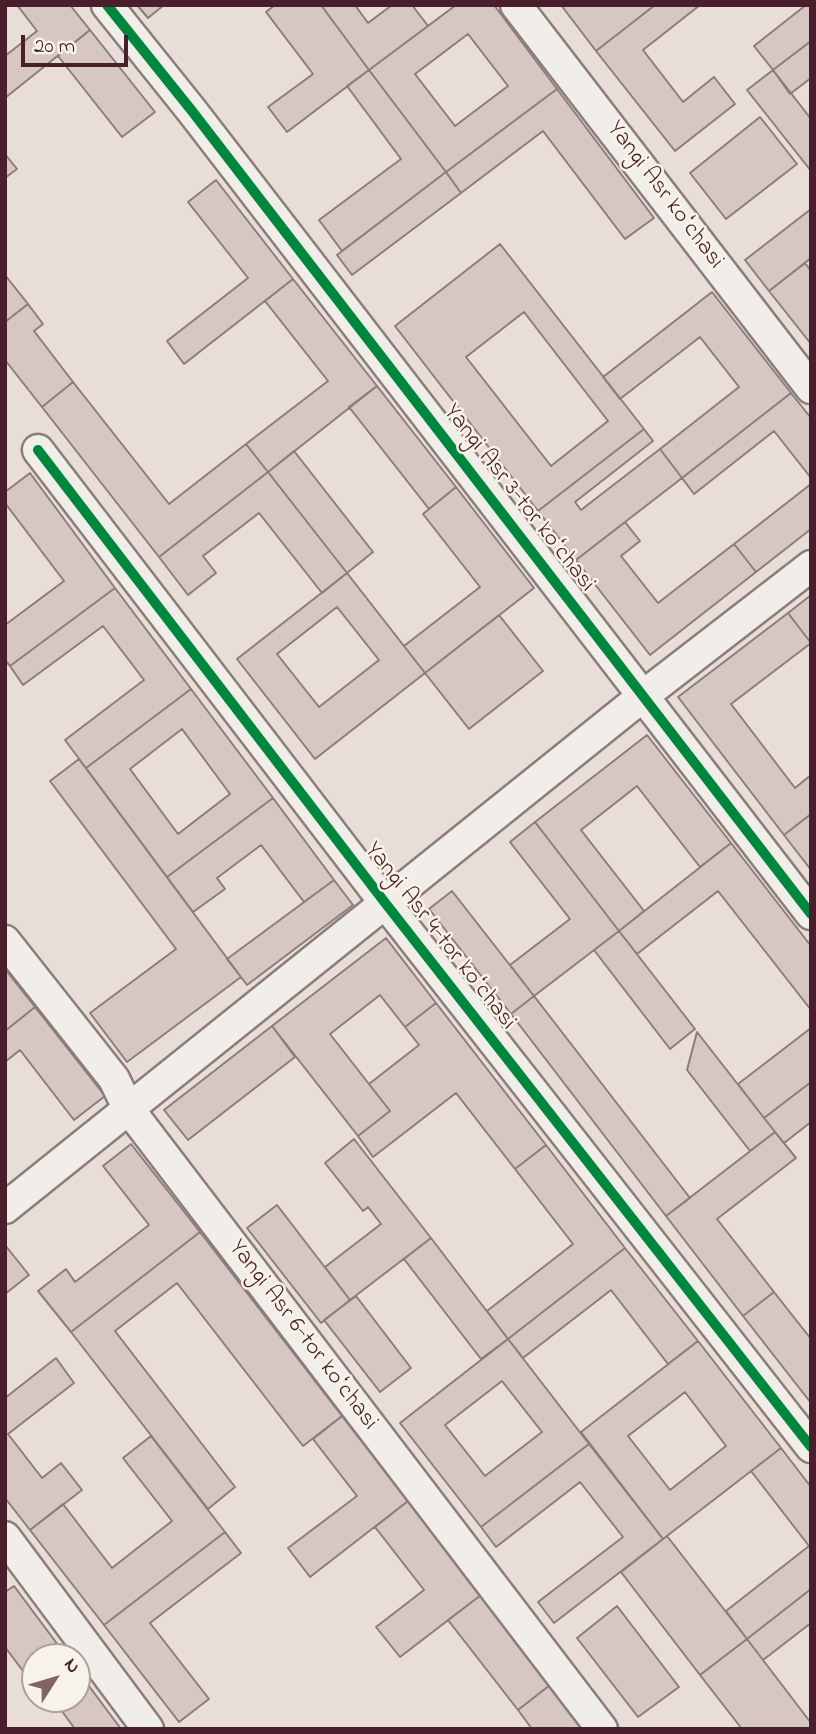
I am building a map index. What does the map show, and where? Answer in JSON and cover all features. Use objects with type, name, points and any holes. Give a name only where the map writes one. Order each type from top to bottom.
[{"type":"street","name":"Yangi Asr 3-tor koʻchasi","points":[[107,5],[192,111],[811,914]]},
{"type":"street","name":"Yangi Asr koʻchasi","points":[[516,5],[811,388]]},
{"type":"street","name":"Yangi Asr 4-tor koʻchasi","points":[[38,450],[386,904],[811,1447]]},
{"type":"street","points":[[5,1208],[643,696],[811,566]]},
{"type":"street","name":"Yangi Asr 6-tor koʻchasi","points":[[5,941],[114,1079],[128,1108],[602,1729]]},
{"type":"street","points":[[5,1537],[149,1729]]},
{"type":"building","points":[[17,5],[70,5],[90,30],[5,98],[5,56],[37,31]]},
{"type":"building","points":[[137,5],[164,5],[148,18]]},
{"type":"building","points":[[275,5],[321,5],[369,70],[287,132],[268,107],[313,74],[266,12]]},
{"type":"building","points":[[321,5],[355,5],[368,23],[392,5],[412,5],[428,26],[369,70]]},
{"type":"building","points":[[456,5],[494,5],[557,89],[446,172],[369,70]],"holes":[[[468,34],[508,86],[455,126],[415,74]]]},
{"type":"building","points":[[561,5],[655,5],[596,51]]},
{"type":"building","points":[[655,5],[700,5],[643,50],[683,102],[714,77],[735,104],[675,151],[596,51]]},
{"type":"building","points":[[806,5],[811,5],[811,41],[773,70],[754,46]]},
{"type":"building","points":[[90,30],[155,112],[122,137],[58,56]]},
{"type":"building","points":[[811,41],[811,78],[790,94],[773,70]]},
{"type":"building","points":[[369,70],[446,172],[342,251],[319,220],[401,159],[347,86]]},
{"type":"building","points":[[773,70],[811,119],[811,171],[747,90]]},
{"type":"building","points":[[557,89],[654,218],[625,239],[543,131],[461,193],[446,172]]},
{"type":"building","points":[[760,117],[797,164],[726,219],[690,173]]},
{"type":"building","points":[[5,154],[17,169],[5,178]]},
{"type":"building","points":[[446,172],[461,193],[352,275],[337,255]]},
{"type":"building","points":[[216,180],[293,279],[184,364],[167,341],[248,278],[188,202]]},
{"type":"building","points":[[811,209],[811,258],[769,291],[745,260]]},
{"type":"building","points":[[500,244],[644,429],[538,511],[395,326]],"holes":[[[524,312],[608,421],[551,466],[466,357]]]},
{"type":"building","points":[[805,263],[811,271],[811,344],[769,291]]},
{"type":"building","points":[[5,275],[28,304],[5,322]]},
{"type":"building","points":[[293,279],[377,386],[268,472],[246,444],[328,381],[265,301]]},
{"type":"building","points":[[712,292],[791,393],[682,478],[660,449],[739,387],[700,337],[620,399],[603,377]]},
{"type":"building","points":[[28,304],[43,324],[34,331],[73,382],[42,407],[5,360],[5,322]]},
{"type":"building","points":[[73,382],[169,504],[246,444],[268,472],[159,557],[42,407]]},
{"type":"building","points":[[377,386],[456,487],[429,509],[349,407]]},
{"type":"building","points":[[791,393],[811,418],[811,478],[774,431],[694,494],[682,478]]},
{"type":"building","points":[[644,429],[653,441],[575,502],[581,510],[660,449],[682,478],[576,560],[538,511]]},
{"type":"building","points":[[294,451],[373,552],[347,573],[268,472]]},
{"type":"building","points":[[268,472],[347,573],[322,593],[259,513],[203,556],[216,573],[188,595],[159,557]]},
{"type":"building","points":[[30,473],[115,588],[10,666],[5,660],[5,625],[64,581],[5,503],[5,492]]},
{"type":"building","points":[[811,484],[811,529],[756,572],[734,544]]},
{"type":"building","points":[[456,487],[534,588],[425,673],[404,646],[480,587],[423,514]]},
{"type":"building","points":[[625,522],[640,541],[621,556],[658,603],[734,544],[756,572],[650,655],[576,560]]},
{"type":"building","points":[[347,573],[425,673],[315,759],[237,659]],"holes":[[[337,607],[379,660],[319,707],[277,654]]]},
{"type":"building","points":[[115,588],[191,689],[86,768],[65,740],[144,680],[103,626],[23,685],[10,666]]},
{"type":"building","points":[[811,595],[811,643],[788,613]]},
{"type":"building","points":[[788,613],[811,643],[731,704],[795,788],[811,775],[811,814],[784,835],[678,697]]},
{"type":"building","points":[[499,615],[543,671],[469,729],[425,673]]},
{"type":"building","points":[[191,689],[273,798],[167,877],[86,768]],"holes":[[[182,729],[230,794],[178,834],[130,769]]]},
{"type":"building","points":[[647,735],[731,843],[700,867],[637,786],[581,830],[644,911],[619,931],[535,822]]},
{"type":"building","points":[[79,759],[241,977],[127,1062],[90,1013],[176,949],[50,781]]},
{"type":"building","points":[[273,798],[334,880],[304,902],[261,845],[217,878],[225,889],[193,912],[167,877]]},
{"type":"building","points":[[811,814],[811,870],[784,835]]},
{"type":"building","points":[[535,822],[619,931],[534,996],[510,965],[570,919],[510,842]]},
{"type":"building","points":[[731,843],[811,946],[811,1010],[718,891],[637,954],[619,931]]},
{"type":"building","points":[[334,880],[353,905],[247,985],[227,959]]},
{"type":"building","points":[[452,891],[534,996],[511,1014],[429,909]]},
{"type":"building","points":[[619,931],[695,1029],[670,1049],[594,950]]},
{"type":"building","points":[[386,938],[436,1003],[405,1027],[380,995],[330,1034],[390,1111],[358,1136],[272,1026]]},
{"type":"building","points":[[5,969],[35,1007],[5,1031]]},
{"type":"building","points":[[534,996],[690,1198],[666,1216],[511,1014]]},
{"type":"building","points":[[436,1003],[546,1145],[515,1169],[456,1093],[373,1157],[358,1136],[390,1111],[369,1084],[419,1045],[405,1027]]},
{"type":"building","points":[[35,1007],[105,1096],[74,1120],[20,1050],[5,1062],[5,1031]]},
{"type":"building","points":[[272,1026],[295,1057],[188,1140],[164,1110]]},
{"type":"building","points":[[811,1028],[811,1082],[764,1118],[738,1084]]},
{"type":"building","points":[[697,1032],[775,1132],[750,1151],[687,1070]]},
{"type":"building","points":[[811,1082],[811,1122],[784,1143],[764,1118]]},
{"type":"building","points":[[775,1132],[796,1158],[717,1219],[774,1292],[743,1316],[666,1216]]},
{"type":"building","points":[[354,1139],[431,1238],[350,1300],[325,1267],[381,1224],[368,1207],[363,1211],[325,1163]]},
{"type":"building","points":[[131,1144],[200,1232],[71,1332],[38,1291],[66,1269],[75,1282],[149,1225],[103,1166]]},
{"type":"building","points":[[546,1145],[625,1248],[508,1339],[487,1311],[573,1244],[515,1169]]},
{"type":"building","points":[[277,1205],[350,1300],[321,1323],[247,1228]]},
{"type":"building","points":[[200,1232],[342,1416],[303,1446],[177,1283],[115,1331],[235,1487],[208,1509],[71,1332]]},
{"type":"building","points":[[431,1238],[508,1339],[481,1359],[404,1259]]},
{"type":"building","points":[[5,1245],[29,1275],[5,1294]]},
{"type":"building","points":[[625,1248],[698,1341],[668,1364],[611,1290],[523,1358],[508,1339]]},
{"type":"building","points":[[774,1292],[811,1339],[811,1403],[743,1316]]},
{"type":"building","points":[[356,1296],[411,1368],[380,1392],[324,1320]]},
{"type":"building","points":[[508,1339],[589,1444],[481,1527],[400,1423]],"holes":[[[502,1381],[542,1432],[485,1476],[445,1425]]]},
{"type":"building","points":[[698,1341],[781,1448],[663,1539],[581,1432]],"holes":[[[685,1392],[726,1446],[670,1490],[628,1436]]]},
{"type":"building","points":[[56,1358],[74,1383],[8,1434],[42,1478],[61,1463],[82,1490],[30,1530],[5,1498],[5,1398]]},
{"type":"building","points":[[342,1416],[408,1501],[310,1577],[288,1548],[357,1496],[313,1439]]},
{"type":"building","points":[[151,1436],[225,1532],[104,1625],[30,1530],[63,1504],[112,1568],[172,1521],[123,1458]]},
{"type":"building","points":[[589,1444],[663,1539],[554,1623],[538,1602],[623,1537],[580,1482],[496,1547],[481,1527]]},
{"type":"building","points":[[781,1448],[811,1487],[811,1589],[747,1639],[726,1611],[809,1546],[751,1471]]},
{"type":"building","points":[[408,1501],[481,1595],[400,1657],[376,1627],[424,1590],[375,1527]]},
{"type":"building","points":[[225,1532],[241,1553],[150,1623],[209,1699],[179,1722],[104,1625]]},
{"type":"building","points":[[667,1536],[747,1639],[700,1675],[621,1572]]},
{"type":"building","points":[[14,1586],[57,1643],[21,1643],[21,1668],[5,1647],[5,1592]]},
{"type":"building","points":[[811,1589],[811,1623],[763,1660],[747,1639]]},
{"type":"building","points":[[481,1595],[550,1685],[518,1710],[448,1620]]},
{"type":"building","points":[[617,1606],[679,1687],[638,1717],[577,1638]]},
{"type":"building","points":[[747,1639],[811,1723],[811,1729],[742,1729],[700,1675]]},
{"type":"building","points":[[550,1685],[584,1729],[532,1729],[518,1710]]},
{"type":"building","points":[[91,1689],[121,1729],[75,1729],[63,1713],[91,1713]]},
{"type":"cycle path","points":[[107,5],[192,111],[811,914]]},
{"type":"cycle path","points":[[38,450],[386,904],[811,1447]]}]
